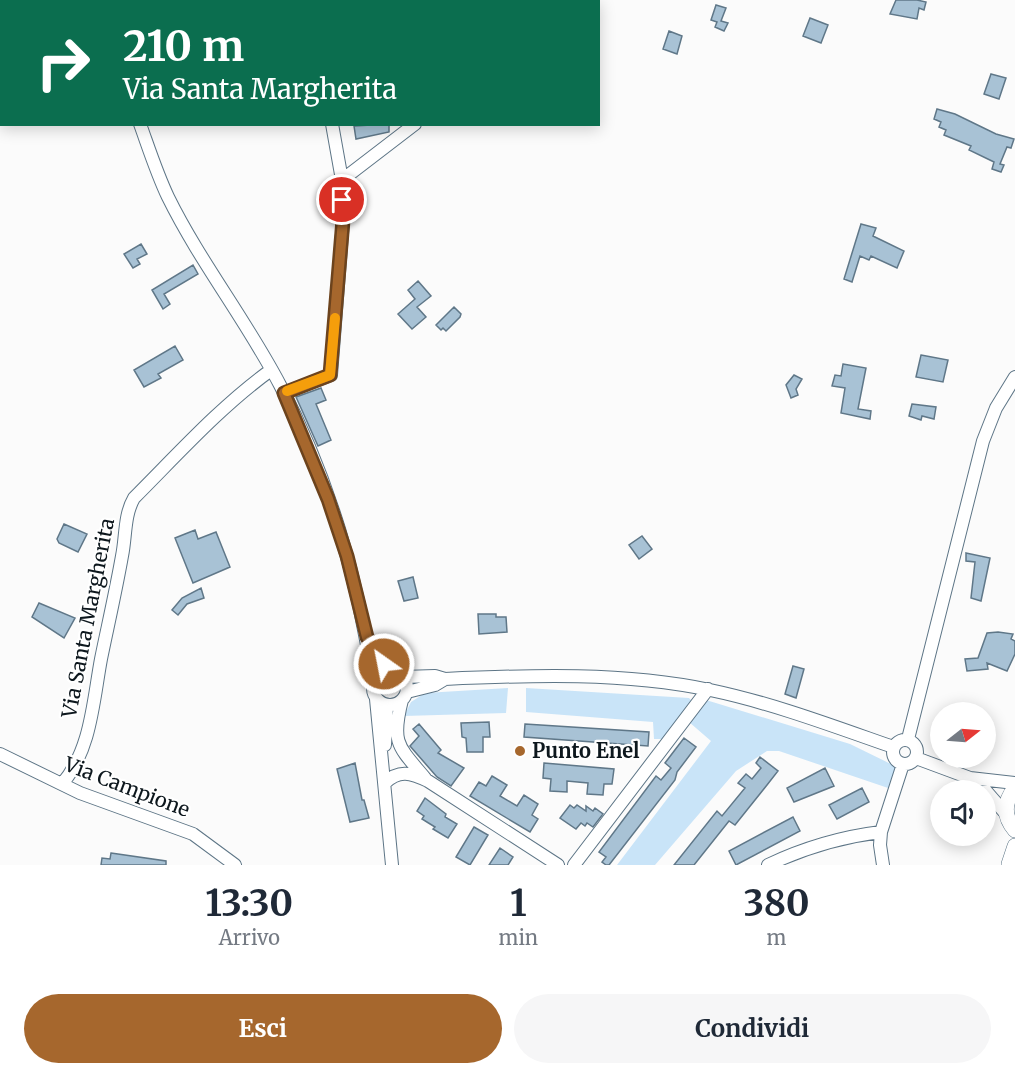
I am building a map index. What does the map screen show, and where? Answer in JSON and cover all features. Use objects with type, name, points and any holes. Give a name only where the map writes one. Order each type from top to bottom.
[{"type":"main road","points":[[1015,788],[1006,804],[1006,814],[1015,830]]},
{"type":"main road","points":[[1011,862],[1015,846]]},
{"type":"street","points":[[141,126],[168,197],[284,393],[328,499],[347,556],[367,637],[373,683],[381,702],[382,755],[392,865]]},
{"type":"street","points":[[284,393],[330,375],[343,220],[342,180],[332,126]]},
{"type":"street","points":[[342,180],[412,126]]},
{"type":"street","name":"Via Santa Margherita","points":[[62,784],[74,770],[81,755],[89,725],[123,552],[128,507],[134,498],[189,443],[250,385],[271,370]]},
{"type":"street","points":[[908,740],[983,441],[996,408],[1015,377]]},
{"type":"street","points":[[367,637],[388,671],[403,677],[435,676],[445,679],[520,675],[608,678],[708,689],[809,718],[893,747]]},
{"type":"street","points":[[373,683],[381,673],[388,671]]},
{"type":"street","points":[[403,677],[404,696],[395,728],[396,736],[401,749],[428,781]]},
{"type":"street","points":[[381,702],[435,685],[445,679]]},
{"type":"street","points":[[574,865],[708,689]]},
{"type":"street","points":[[903,764],[894,759],[893,747],[897,742],[908,740]]},
{"type":"street","points":[[908,740],[916,747],[916,758]]},
{"type":"street","name":"Via Campione","points":[[0,754],[62,784],[194,834],[235,865]]},
{"type":"street","points":[[883,865],[881,832],[903,764],[916,758],[970,778],[1015,783]]},
{"type":"street","points":[[385,783],[397,774],[406,772],[428,781],[558,865]]},
{"type":"street","points":[[996,803],[1006,814]]},
{"type":"street","points":[[768,865],[798,851],[837,838],[881,832]]},
{"type":"shaded area","points":[[508,688],[506,713],[404,716],[411,702],[425,693]]},
{"type":"shaded area","points":[[526,688],[689,698],[692,701],[663,739],[654,739],[653,722],[526,712]]},
{"type":"shaded area","points":[[706,700],[850,744],[897,767],[891,789],[779,751],[767,751],[736,771],[655,865],[617,865],[711,741],[689,722]]},
{"type":"building","points":[[896,0],[926,2],[924,10],[919,8],[917,19],[890,14]]},
{"type":"building","points":[[716,5],[726,8],[721,21],[728,23],[724,31],[715,27],[717,22],[711,20]]},
{"type":"building","points":[[810,18],[828,25],[821,43],[803,36]]},
{"type":"building","points":[[669,31],[682,36],[677,54],[663,49]]},
{"type":"building","points":[[991,74],[1006,78],[999,99],[984,94]]},
{"type":"building","points":[[937,109],[955,114],[996,134],[1014,139],[1011,148],[1007,147],[1000,164],[1004,165],[1001,172],[992,169],[994,162],[969,150],[971,146],[944,135],[946,130],[939,127],[941,122],[934,119]]},
{"type":"building","points":[[354,126],[389,126],[389,132],[356,139]]},
{"type":"building","points":[[861,224],[876,228],[873,236],[904,251],[897,268],[871,256],[869,260],[860,256],[852,282],[844,279]]},
{"type":"building","points":[[141,244],[147,254],[137,259],[140,264],[133,268],[124,254]]},
{"type":"building","points":[[193,265],[198,274],[164,294],[170,304],[163,309],[152,290]]},
{"type":"building","points":[[418,281],[431,296],[417,307],[426,317],[412,329],[398,314],[415,299],[408,290]]},
{"type":"building","points":[[454,307],[461,314],[460,317],[446,331],[443,328],[441,330],[436,325]]},
{"type":"building","points":[[175,346],[183,360],[158,374],[161,378],[144,387],[134,370]]},
{"type":"building","points":[[921,355],[948,360],[943,382],[916,377]]},
{"type":"building","points":[[843,364],[866,368],[858,409],[871,411],[870,419],[841,413],[845,388],[832,386],[835,375],[841,376]]},
{"type":"building","points":[[794,375],[802,379],[796,389],[798,395],[791,398],[786,385]]},
{"type":"building","points":[[321,388],[326,400],[316,404],[331,440],[318,446],[296,397]]},
{"type":"building","points":[[912,404],[936,407],[934,419],[922,416],[921,420],[909,416]]},
{"type":"building","points":[[64,524],[87,534],[78,552],[59,543],[57,539]]},
{"type":"building","points":[[195,530],[198,539],[216,532],[230,567],[193,583],[175,538]]},
{"type":"building","points":[[642,536],[652,549],[639,559],[629,545]]},
{"type":"building","points":[[966,553],[990,558],[981,601],[971,598],[975,562],[966,561]]},
{"type":"building","points":[[413,577],[418,598],[404,601],[398,581]]},
{"type":"building","points":[[201,588],[204,598],[187,604],[178,615],[172,610],[182,598]]},
{"type":"building","points":[[39,603],[75,618],[64,638],[32,617]]},
{"type":"building","points":[[478,614],[496,614],[496,617],[506,617],[507,632],[479,634]]},
{"type":"building","points":[[987,633],[1013,634],[1011,639],[1015,641],[1015,654],[1007,671],[987,663],[988,669],[967,671],[965,659],[978,658]]},
{"type":"building","points":[[793,666],[804,669],[796,698],[785,694]]},
{"type":"building","points":[[489,722],[490,737],[483,737],[483,752],[467,752],[466,738],[462,737],[461,723]]},
{"type":"building","points":[[419,724],[441,750],[438,753],[464,768],[451,786],[437,777],[410,746],[419,736],[413,729]]},
{"type":"building","points":[[525,724],[649,732],[648,746],[524,737]]},
{"type":"building","points":[[684,738],[696,747],[677,772],[675,780],[609,865],[606,865],[602,862],[606,857],[599,852],[656,776],[661,780],[671,768],[665,763]]},
{"type":"building","points":[[760,757],[778,771],[767,785],[735,825],[729,821],[694,865],[674,865],[717,811],[722,816],[745,788],[738,783],[746,774],[752,779],[761,768],[756,763]]},
{"type":"building","points":[[355,763],[362,800],[364,800],[369,818],[350,822],[337,769]]},
{"type":"building","points":[[544,763],[614,769],[612,784],[604,784],[603,795],[587,794],[588,783],[567,781],[567,792],[550,791],[551,779],[543,778]]},
{"type":"building","points":[[825,768],[834,786],[794,802],[787,788]]},
{"type":"building","points":[[492,776],[507,785],[500,796],[517,806],[524,795],[538,804],[532,815],[538,819],[530,832],[470,796],[479,782],[486,786]]},
{"type":"building","points":[[862,788],[869,802],[837,819],[829,805]]},
{"type":"building","points":[[425,798],[446,814],[445,817],[457,824],[448,838],[433,829],[435,827],[422,819],[424,816],[417,811]]},
{"type":"building","points":[[570,805],[574,808],[577,805],[586,811],[586,806],[593,811],[595,808],[603,814],[593,827],[587,823],[585,826],[581,823],[576,829],[560,818]]},
{"type":"building","points":[[793,817],[800,831],[736,865],[729,851]]},
{"type":"building","points":[[474,827],[488,835],[470,865],[456,857]]},
{"type":"building","points":[[500,848],[513,857],[508,865],[489,865]]},
{"type":"building","points":[[111,853],[166,861],[166,865],[101,865],[102,858],[110,859]]},
{"type":"slow traffic","points":[[287,391],[330,375],[335,318]]},
{"type":"place","name":"Punto Enel","points":[[520,751]]},
{"type":"route","points":[[342,200],[343,220],[330,375],[284,393],[328,499],[347,556],[367,637],[384,664]]}]
